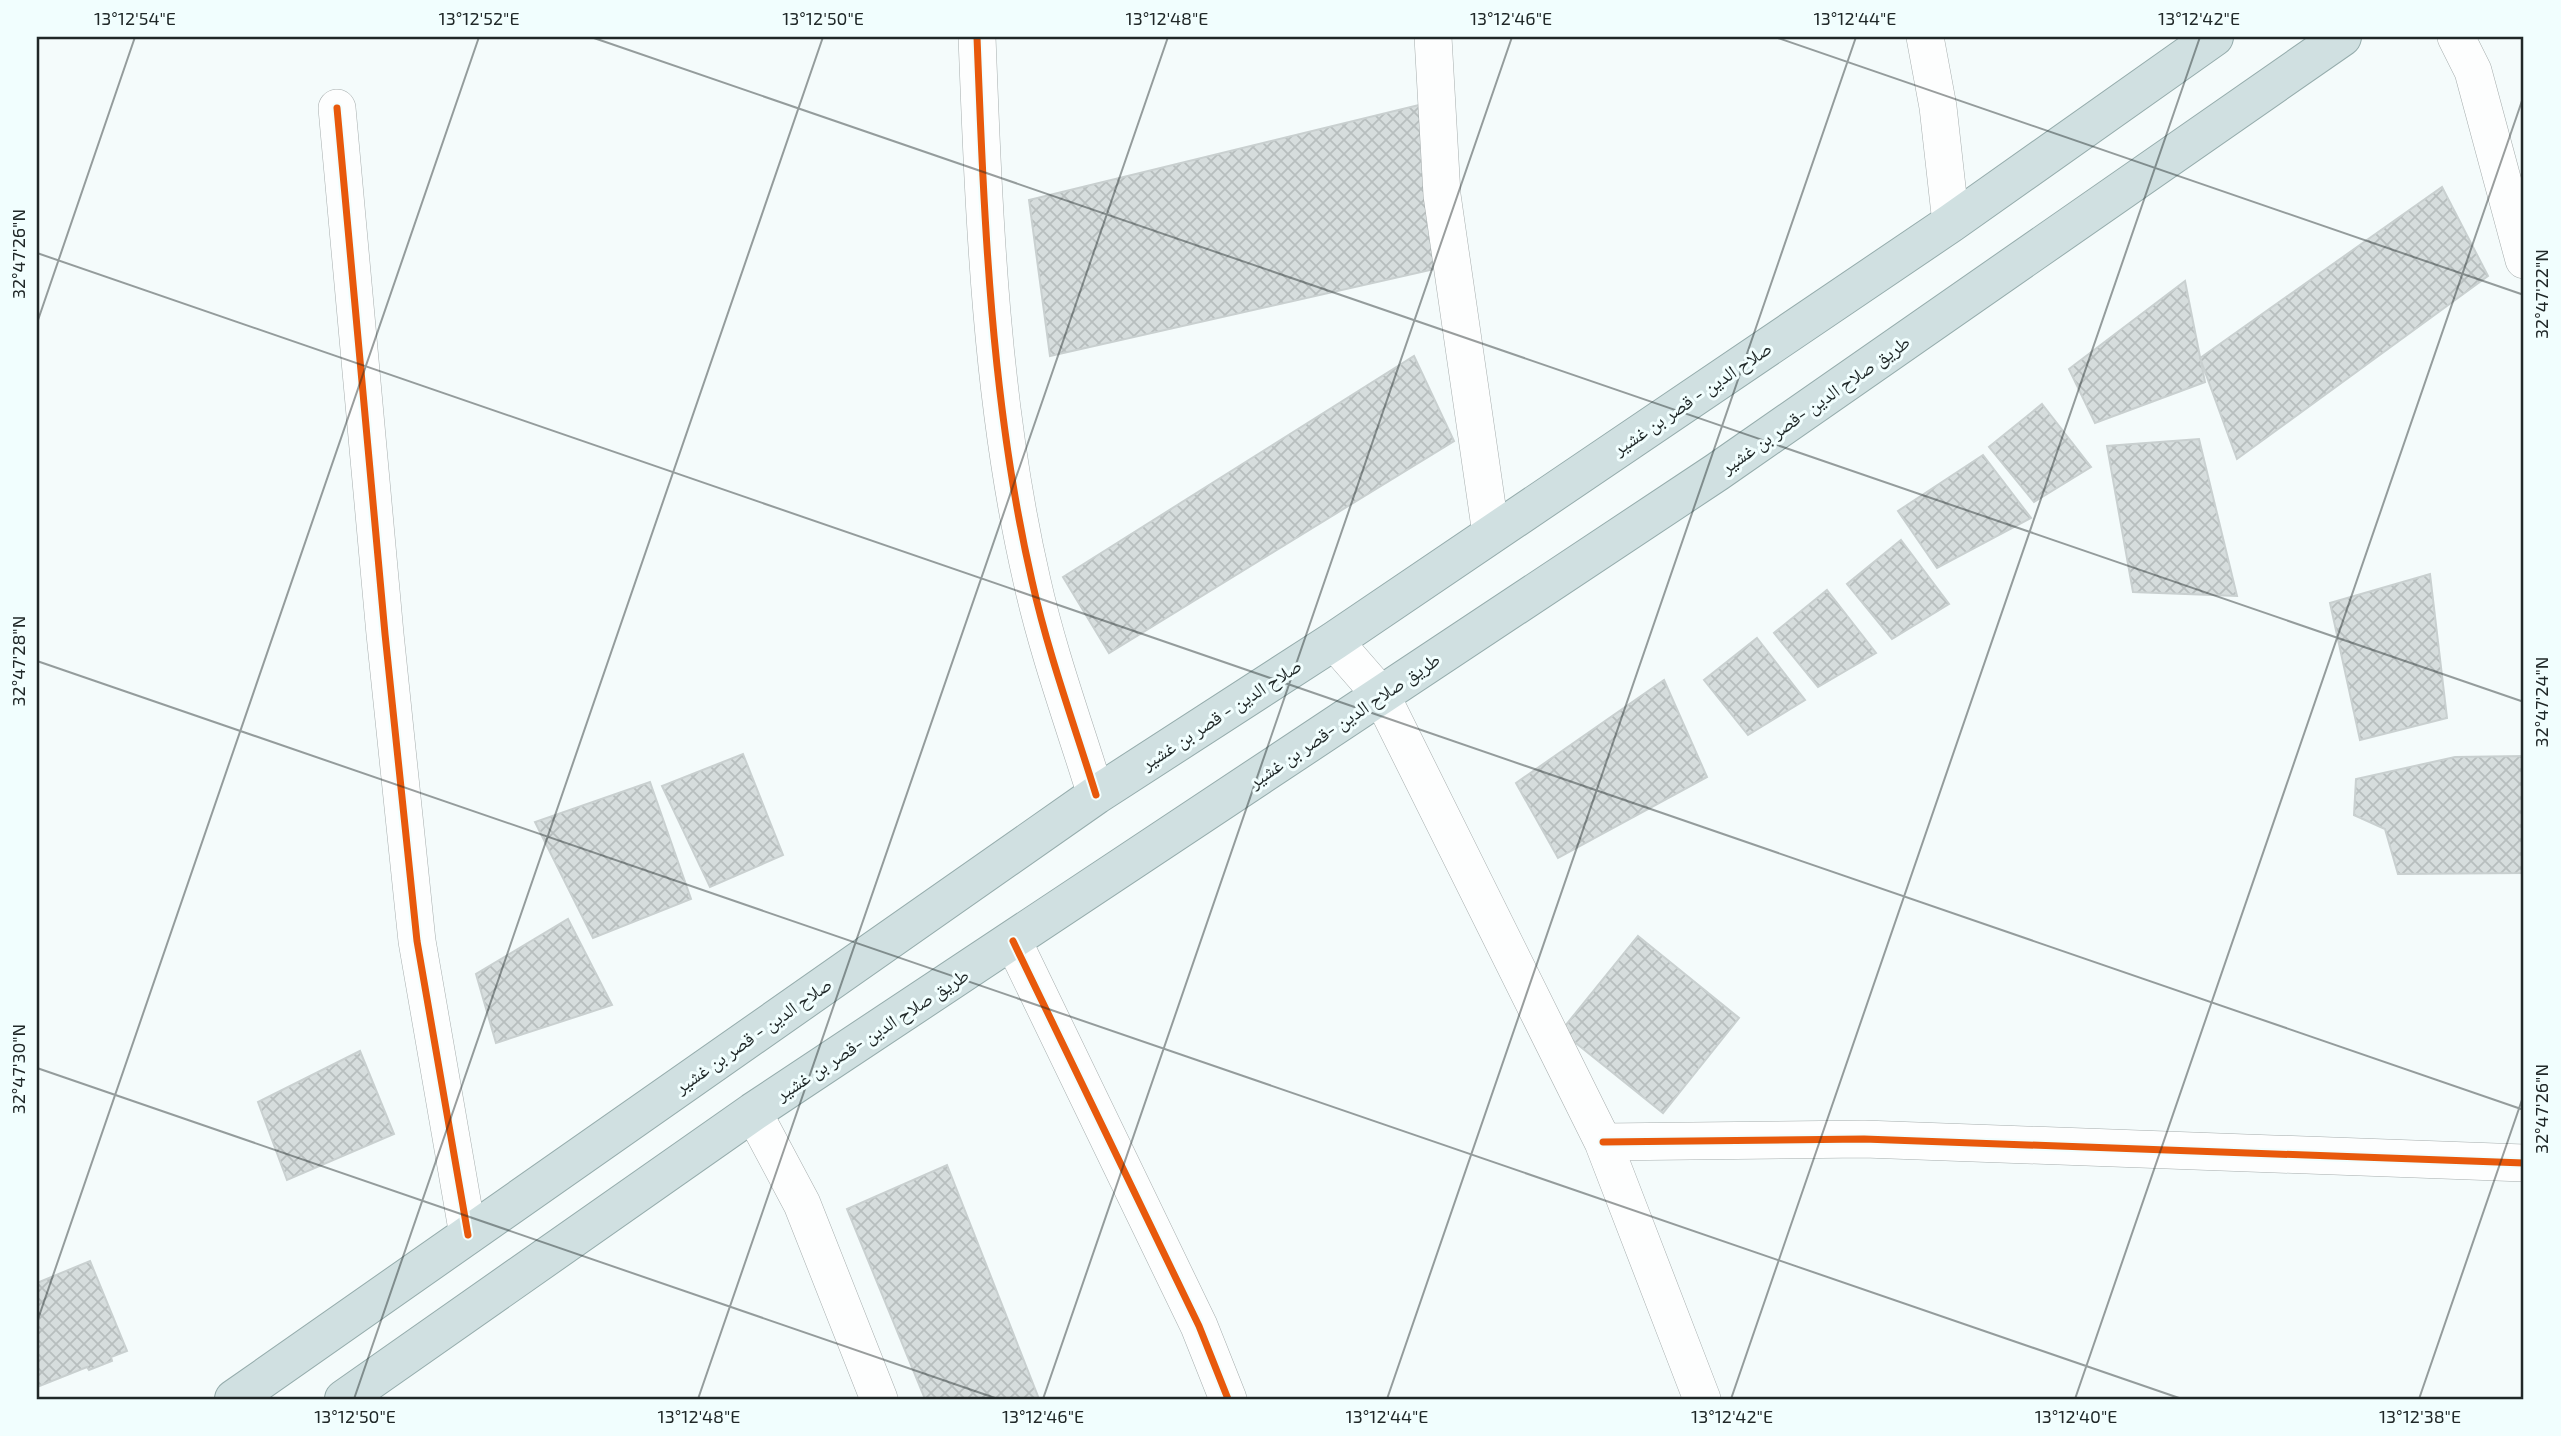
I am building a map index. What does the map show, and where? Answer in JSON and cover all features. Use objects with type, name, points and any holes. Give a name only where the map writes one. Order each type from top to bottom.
[{"type":"highway","name":"صلاح الدين - قصر بن غشير","points":[[234,1399],[1096,795],[1334,641],[1951,223],[2214,37]]},
{"type":"highway","name":"طريق صلاح الدين -قصر بن غشير","points":[[344,1399],[753,1112],[1717,472],[2342,37]]},
{"type":"street","points":[[977,37],[983,196],[1004,425],[1032,582],[1096,795]]},
{"type":"street","points":[[1433,37],[1442,195],[1491,534]]},
{"type":"street","points":[[1925,37],[1938,107],[1951,223]]},
{"type":"street","points":[[2456,37],[2473,71],[2524,260]]},
{"type":"street","points":[[337,108],[385,634],[417,941],[468,1235]]},
{"type":"street","points":[[1334,641],[1381,695],[1603,1142],[1702,1399]]},
{"type":"street","points":[[1013,941],[1199,1326],[1228,1399]]},
{"type":"street","points":[[753,1112],[802,1204],[879,1399]]},
{"type":"street","points":[[1603,1142],[1864,1139],[2524,1163]]},
{"type":"building","points":[[1419,105],[1439,268],[1050,356],[1029,200]]},
{"type":"building","points":[[2442,187],[2488,276],[2237,459],[2200,358]]},
{"type":"building","points":[[2185,281],[2205,382],[2095,423],[2069,369]]},
{"type":"building","points":[[1414,356],[1454,441],[1109,653],[1063,577]]},
{"type":"building","points":[[2042,404],[2091,467],[2034,502],[1989,447]]},
{"type":"building","points":[[2199,439],[2237,596],[2133,592],[2107,446]]},
{"type":"building","points":[[1983,455],[2031,518],[1937,568],[1898,511]]},
{"type":"building","points":[[1901,540],[1949,604],[1892,639],[1847,584]]},
{"type":"building","points":[[2430,574],[2447,718],[2360,740],[2330,603]]},
{"type":"building","points":[[1827,590],[1876,653],[1818,687],[1774,633]]},
{"type":"building","points":[[1757,638],[1805,700],[1748,735],[1704,680]]},
{"type":"building","points":[[1664,680],[1707,777],[1558,858],[1516,783]]},
{"type":"building","points":[[743,754],[783,855],[710,887],[662,786]]},
{"type":"building","points":[[2524,756],[2524,873],[2398,874],[2385,829],[2354,815],[2356,779],[2455,757]]},
{"type":"building","points":[[650,782],[691,899],[593,938],[535,822]]},
{"type":"building","points":[[568,919],[612,1005],[496,1043],[476,974]]},
{"type":"building","points":[[1638,936],[1739,1018],[1663,1113],[1561,1031]]},
{"type":"building","points":[[360,1051],[394,1134],[287,1180],[258,1102]]},
{"type":"building","points":[[947,1165],[1039,1399],[925,1399],[847,1209]]},
{"type":"building","points":[[90,1261],[127,1351],[111,1357],[112,1361],[89,1370],[87,1367],[37,1387],[37,1283]]},
{"type":"cycle path","points":[[977,37],[987,242],[998,379],[1007,447],[1038,608],[1096,795]]},
{"type":"cycle path","points":[[337,108],[385,634],[417,941],[468,1235]]},
{"type":"cycle path","points":[[1013,941],[1199,1326],[1228,1399]]},
{"type":"cycle path","points":[[1603,1142],[1864,1139],[2524,1163]]}]
